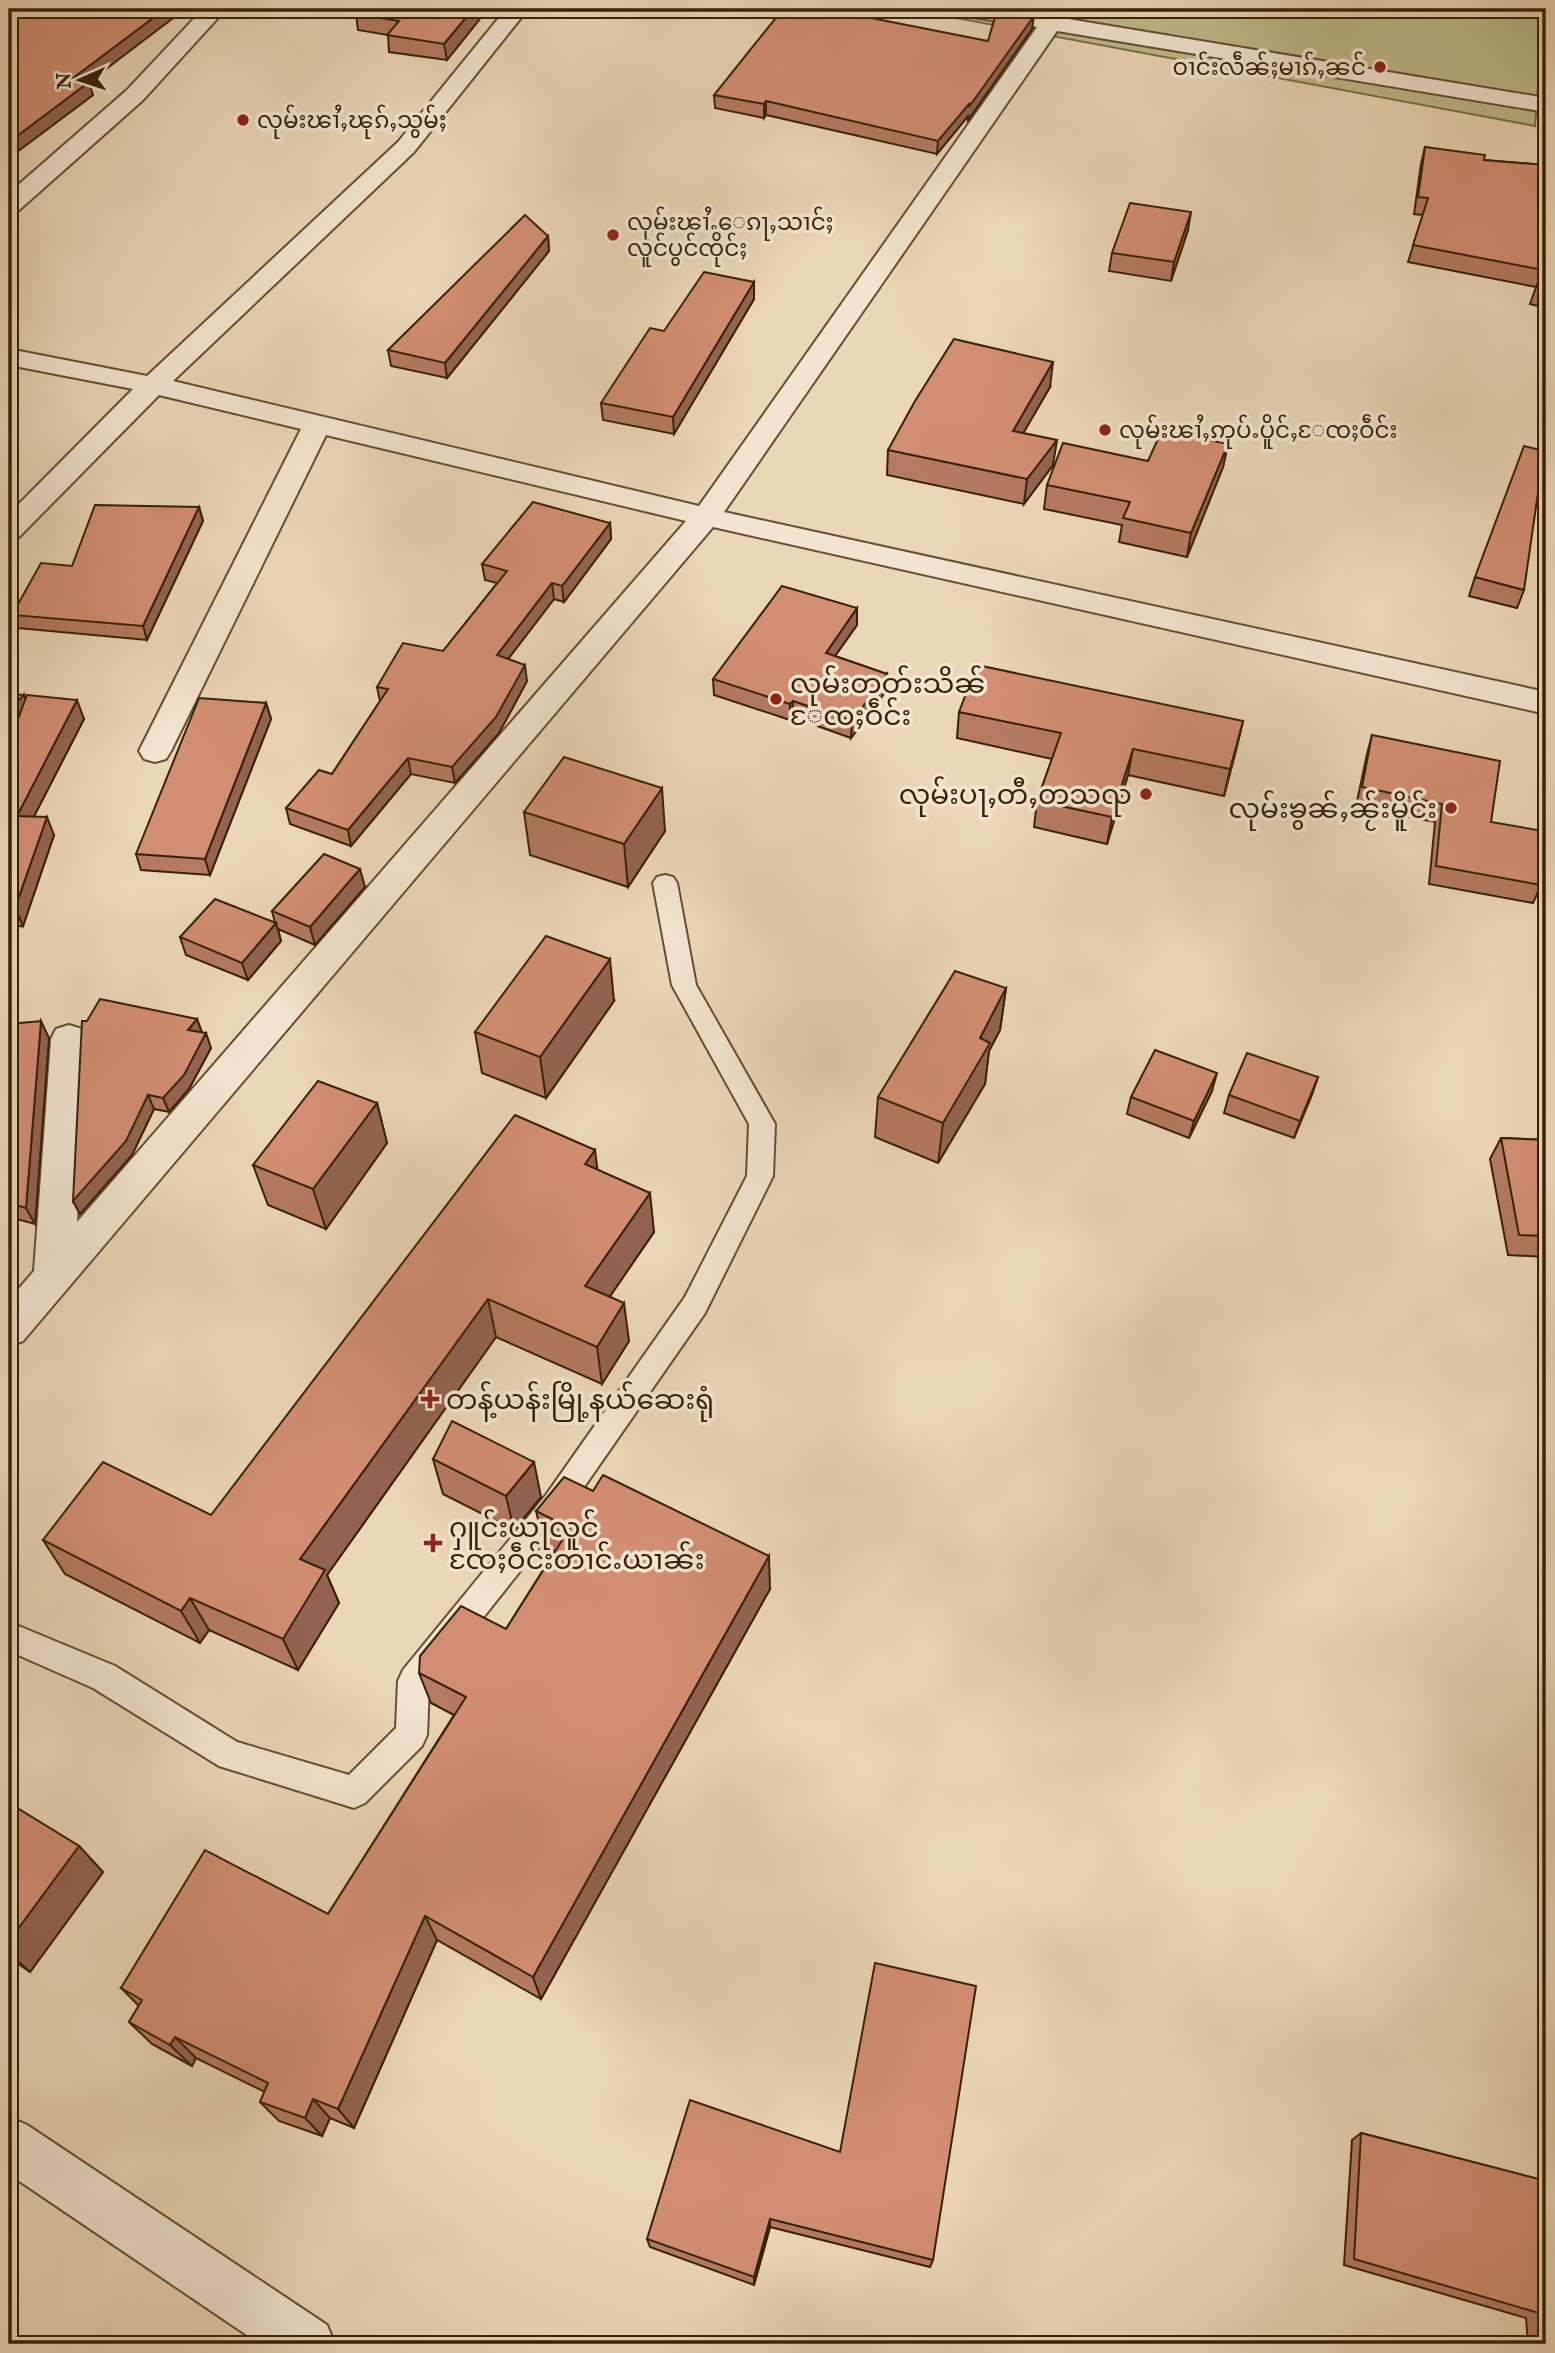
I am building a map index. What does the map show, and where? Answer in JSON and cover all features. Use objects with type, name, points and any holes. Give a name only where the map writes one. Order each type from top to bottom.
[{"type":"street","points":[[9,206],[135,95],[215,9]]},
{"type":"street","points":[[9,531],[153,385],[405,147],[517,9]]},
{"type":"street","points":[[967,9],[1054,21],[1546,105]]},
{"type":"street","points":[[9,1329],[706,517],[1054,21]]},
{"type":"street","points":[[9,357],[153,385],[706,517],[1546,703]]},
{"type":"street","points":[[155,751],[317,424]]},
{"type":"street","points":[[54,1276],[69,1039]]},
{"type":"street","points":[[9,2143],[308,2344]]},
{"type":"lane","points":[[9,1636],[104,1677],[230,1755],[354,1792],[411,1735],[414,1681],[556,1504],[695,1306],[760,1176],[762,1124],[684,985],[665,883]]},
{"type":"shaded area","name":"ဝၢင်းလဵၼ်ႈမၢၵ်ႇၼင်","points":[[908,9],[1544,9],[1535,126]]},
{"type":"building","points":[[9,9],[165,9],[73,78],[89,82],[9,142]]},
{"type":"building","points":[[360,9],[473,9],[444,44],[387,35],[399,21],[356,14]]},
{"type":"building","points":[[783,9],[826,9],[988,41],[997,10],[1034,16],[969,107],[970,103],[938,141],[766,101],[764,104],[714,95]]},
{"type":"building","points":[[1425,147],[1485,155],[1484,160],[1546,165],[1546,289],[1536,287],[1543,270],[1413,245],[1428,198],[1418,197]]},
{"type":"building","points":[[1130,203],[1191,212],[1174,262],[1112,253]]},
{"type":"building","points":[[525,215],[548,236],[445,363],[388,350]]},
{"type":"building","points":[[704,272],[754,282],[673,417],[601,403],[650,328],[664,331]]},
{"type":"building","points":[[954,339],[1053,362],[1013,431],[1057,440],[1027,479],[888,450]]},
{"type":"building","points":[[1162,430],[1228,444],[1191,533],[1123,518],[1130,502],[1047,485],[1063,443],[1148,461]]},
{"type":"building","points":[[1524,446],[1544,451],[1524,590],[1475,577]]},
{"type":"building","points":[[533,502],[610,523],[562,586],[552,583],[497,655],[525,665],[496,717],[452,767],[408,758],[348,830],[286,808],[319,770],[332,774],[388,689],[377,687],[403,643],[443,651],[507,571],[482,564]]},
{"type":"building","points":[[95,505],[199,507],[143,626],[12,615],[41,563],[72,566]]},
{"type":"building","points":[[782,586],[857,608],[826,653],[887,674],[852,721],[713,679]]},
{"type":"building","points":[[977,665],[1243,721],[1230,769],[1133,749],[1112,817],[1037,801],[1061,733],[959,712]]},
{"type":"building","points":[[9,694],[24,695],[9,709]]},
{"type":"building","points":[[27,695],[77,700],[17,816],[47,817],[15,908],[9,908],[9,743]]},
{"type":"building","points":[[199,698],[266,703],[205,859],[136,854]]},
{"type":"building","points":[[1372,735],[1500,761],[1491,822],[1543,831],[1541,885],[1436,866],[1442,804],[1362,787]]},
{"type":"building","points":[[564,757],[662,788],[624,844],[524,812]]},
{"type":"building","points":[[324,854],[360,869],[310,927],[272,911]]},
{"type":"building","points":[[215,899],[276,923],[242,963],[180,937]]},
{"type":"building","points":[[546,936],[610,959],[540,1057],[475,1032]]},
{"type":"building","points":[[955,971],[1006,988],[980,1038],[990,1043],[943,1123],[878,1097]]},
{"type":"building","points":[[100,999],[197,1019],[188,1030],[206,1033],[184,1075],[163,1098],[148,1095],[126,1141],[73,1201],[82,1021],[87,1021]]},
{"type":"building","points":[[41,1021],[26,1208],[9,1203],[9,1024]]},
{"type":"building","points":[[1155,1050],[1217,1073],[1194,1121],[1131,1097]]},
{"type":"building","points":[[1247,1053],[1318,1077],[1300,1121],[1229,1095]]},
{"type":"building","points":[[318,1081],[377,1103],[313,1189],[253,1165]]},
{"type":"building","points":[[515,1115],[595,1150],[585,1164],[650,1193],[585,1286],[624,1303],[597,1347],[488,1299],[300,1559],[325,1570],[283,1639],[190,1598],[181,1611],[43,1540],[103,1462],[211,1515]]},
{"type":"building","points":[[1501,1138],[1546,1140],[1546,1236],[1519,1235]]},
{"type":"building","points":[[452,1421],[534,1462],[506,1496],[433,1459]]},
{"type":"building","points":[[603,1475],[769,1556],[533,1977],[425,1916],[338,2109],[313,2099],[305,2118],[260,2102],[268,2083],[175,2037],[170,2045],[129,2022],[142,2000],[121,1988],[205,1850],[328,1914],[466,1697],[419,1673],[420,1656],[461,1606],[506,1629],[570,1528],[536,1511],[564,1477],[593,1491]]},
{"type":"building","points":[[9,1803],[79,1846],[9,1941]]},
{"type":"building","points":[[875,1963],[976,1986],[933,2260],[770,2219],[754,2277],[647,2239],[690,2100],[840,2152]]},
{"type":"building","points":[[1361,2133],[1546,2181],[1546,2344],[1541,2344],[1539,2313],[1354,2259]]},
{"type":"place","name":"ဝၢင်းလဵၼ်ႈမၢၵ်ႇၼင်","points":[[1380,67]]},
{"type":"place","name":"လုမ်းၽၢႆႇၽုၵ်ႇသွမ်ႈ","points":[[243,120]]},
{"type":"place","name":"လုမ်းၽၢႆႇေၵႃႇသၢင်ႈ လူင်ပွင်ၸိုင်ႈ","points":[[613,235]]},
{"type":"place","name":"လုမ်းၽၢႆႇဢုပ်ႉပိူင်ႇႄၸႈဝဵင်း","points":[[1105,430]]},
{"type":"place","name":"လုမ်းတတ်းသိၼ် ႄၸႈဝဵင်း","points":[[776,699]]},
{"type":"place","name":"လုမ်းပႃႇတီႇတသၺ","points":[[1146,794]]},
{"type":"place","name":"လုမ်းၶွၼ်ႇၼႂ်းမိူင်း","points":[[1451,808]]},
{"type":"place","name":"တန့်ယန်းမြို့နယ်ဆေးရုံ","points":[[430,1399]]},
{"type":"place","name":"ႁူင်းယႃလူင် ၸႄႈဝဵင်းတၢင်ႉယၢၼ်း","points":[[433,1543]]}]
